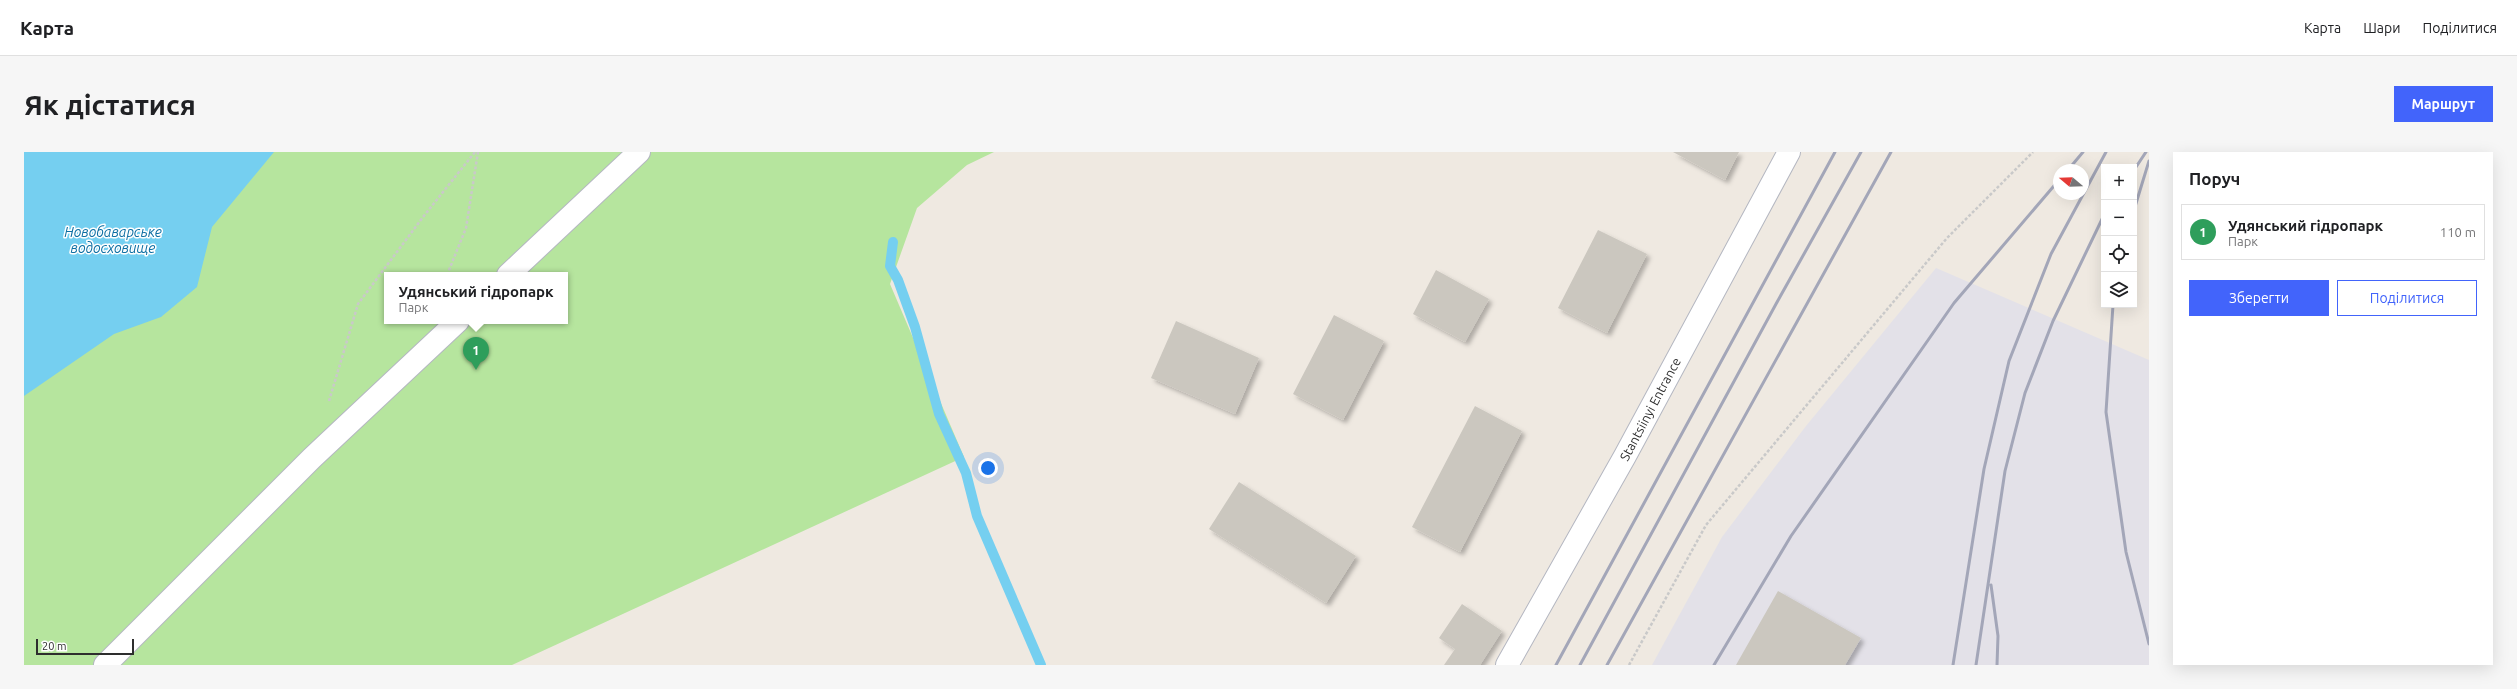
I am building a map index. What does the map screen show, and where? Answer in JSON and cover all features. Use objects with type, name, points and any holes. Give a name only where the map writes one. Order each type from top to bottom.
[{"type":"street","points":[[511,272],[640,152]]},
{"type":"street","name":"Stantsiinyi Entrance","points":[[1507,665],[1625,456],[1789,152]]},
{"type":"street","points":[[106,665],[312,458],[455,324]]},
{"type":"path","points":[[327,407],[358,304],[423,217],[475,152]]},
{"type":"path","points":[[448,272],[466,228],[478,152]]},
{"type":"path","points":[[1629,665],[1706,525],[1947,238],[2033,152]]},
{"type":"shaded area","points":[[1936,268],[2149,360],[2149,665],[1652,665],[1722,537],[1806,426]]},
{"type":"green space","points":[[24,152],[994,152],[967,165],[917,208],[890,284],[964,457],[512,665],[24,665]]},
{"type":"water","name":"Новобаварське водосховище","points":[[24,152],[274,152],[212,227],[197,287],[161,317],[114,334],[24,396]]},
{"type":"building","points":[[1673,152],[1739,152],[1725,180]]},
{"type":"building","points":[[1598,230],[1647,254],[1607,333],[1558,308]]},
{"type":"building","points":[[1436,270],[1489,299],[1465,342],[1413,314]]},
{"type":"building","points":[[1334,315],[1384,341],[1343,420],[1293,394]]},
{"type":"building","points":[[1176,321],[1259,358],[1235,414],[1151,378]]},
{"type":"building","points":[[1475,406],[1522,431],[1460,552],[1412,527]]},
{"type":"building","points":[[1239,482],[1356,556],[1326,603],[1209,529]]},
{"type":"building","points":[[1778,591],[1861,638],[1845,665],[1736,665]]},
{"type":"building","points":[[1462,604],[1502,631],[1480,665],[1444,665],[1455,649],[1439,638]]},
{"type":"waterway","points":[[893,242],[890,266],[898,280],[915,327],[939,414],[966,473],[977,516],[1041,665]]},
{"type":"railway","points":[[1556,665],[1835,152]]},
{"type":"railway","points":[[1580,665],[1776,304],[1861,152]]},
{"type":"railway","points":[[1607,665],[1891,152]]},
{"type":"railway","points":[[2073,164],[2083,152]]},
{"type":"railway","points":[[1953,665],[1984,469],[2009,361],[2051,254],[2106,152]]},
{"type":"railway","points":[[2137,166],[2146,152]]},
{"type":"railway","points":[[2137,200],[2149,161]]},
{"type":"railway","points":[[1714,665],[1791,536],[1954,303],[2053,187]]},
{"type":"railway","points":[[1976,665],[2005,471],[2025,393],[2053,321],[2101,221]]},
{"type":"railway","points":[[2113,308],[2106,412],[2126,552],[2149,644]]},
{"type":"railway","points":[[1991,585],[1998,636],[1997,665]]},
{"type":"place","name":"Удянський гідропарк","points":[[476,370]]}]
